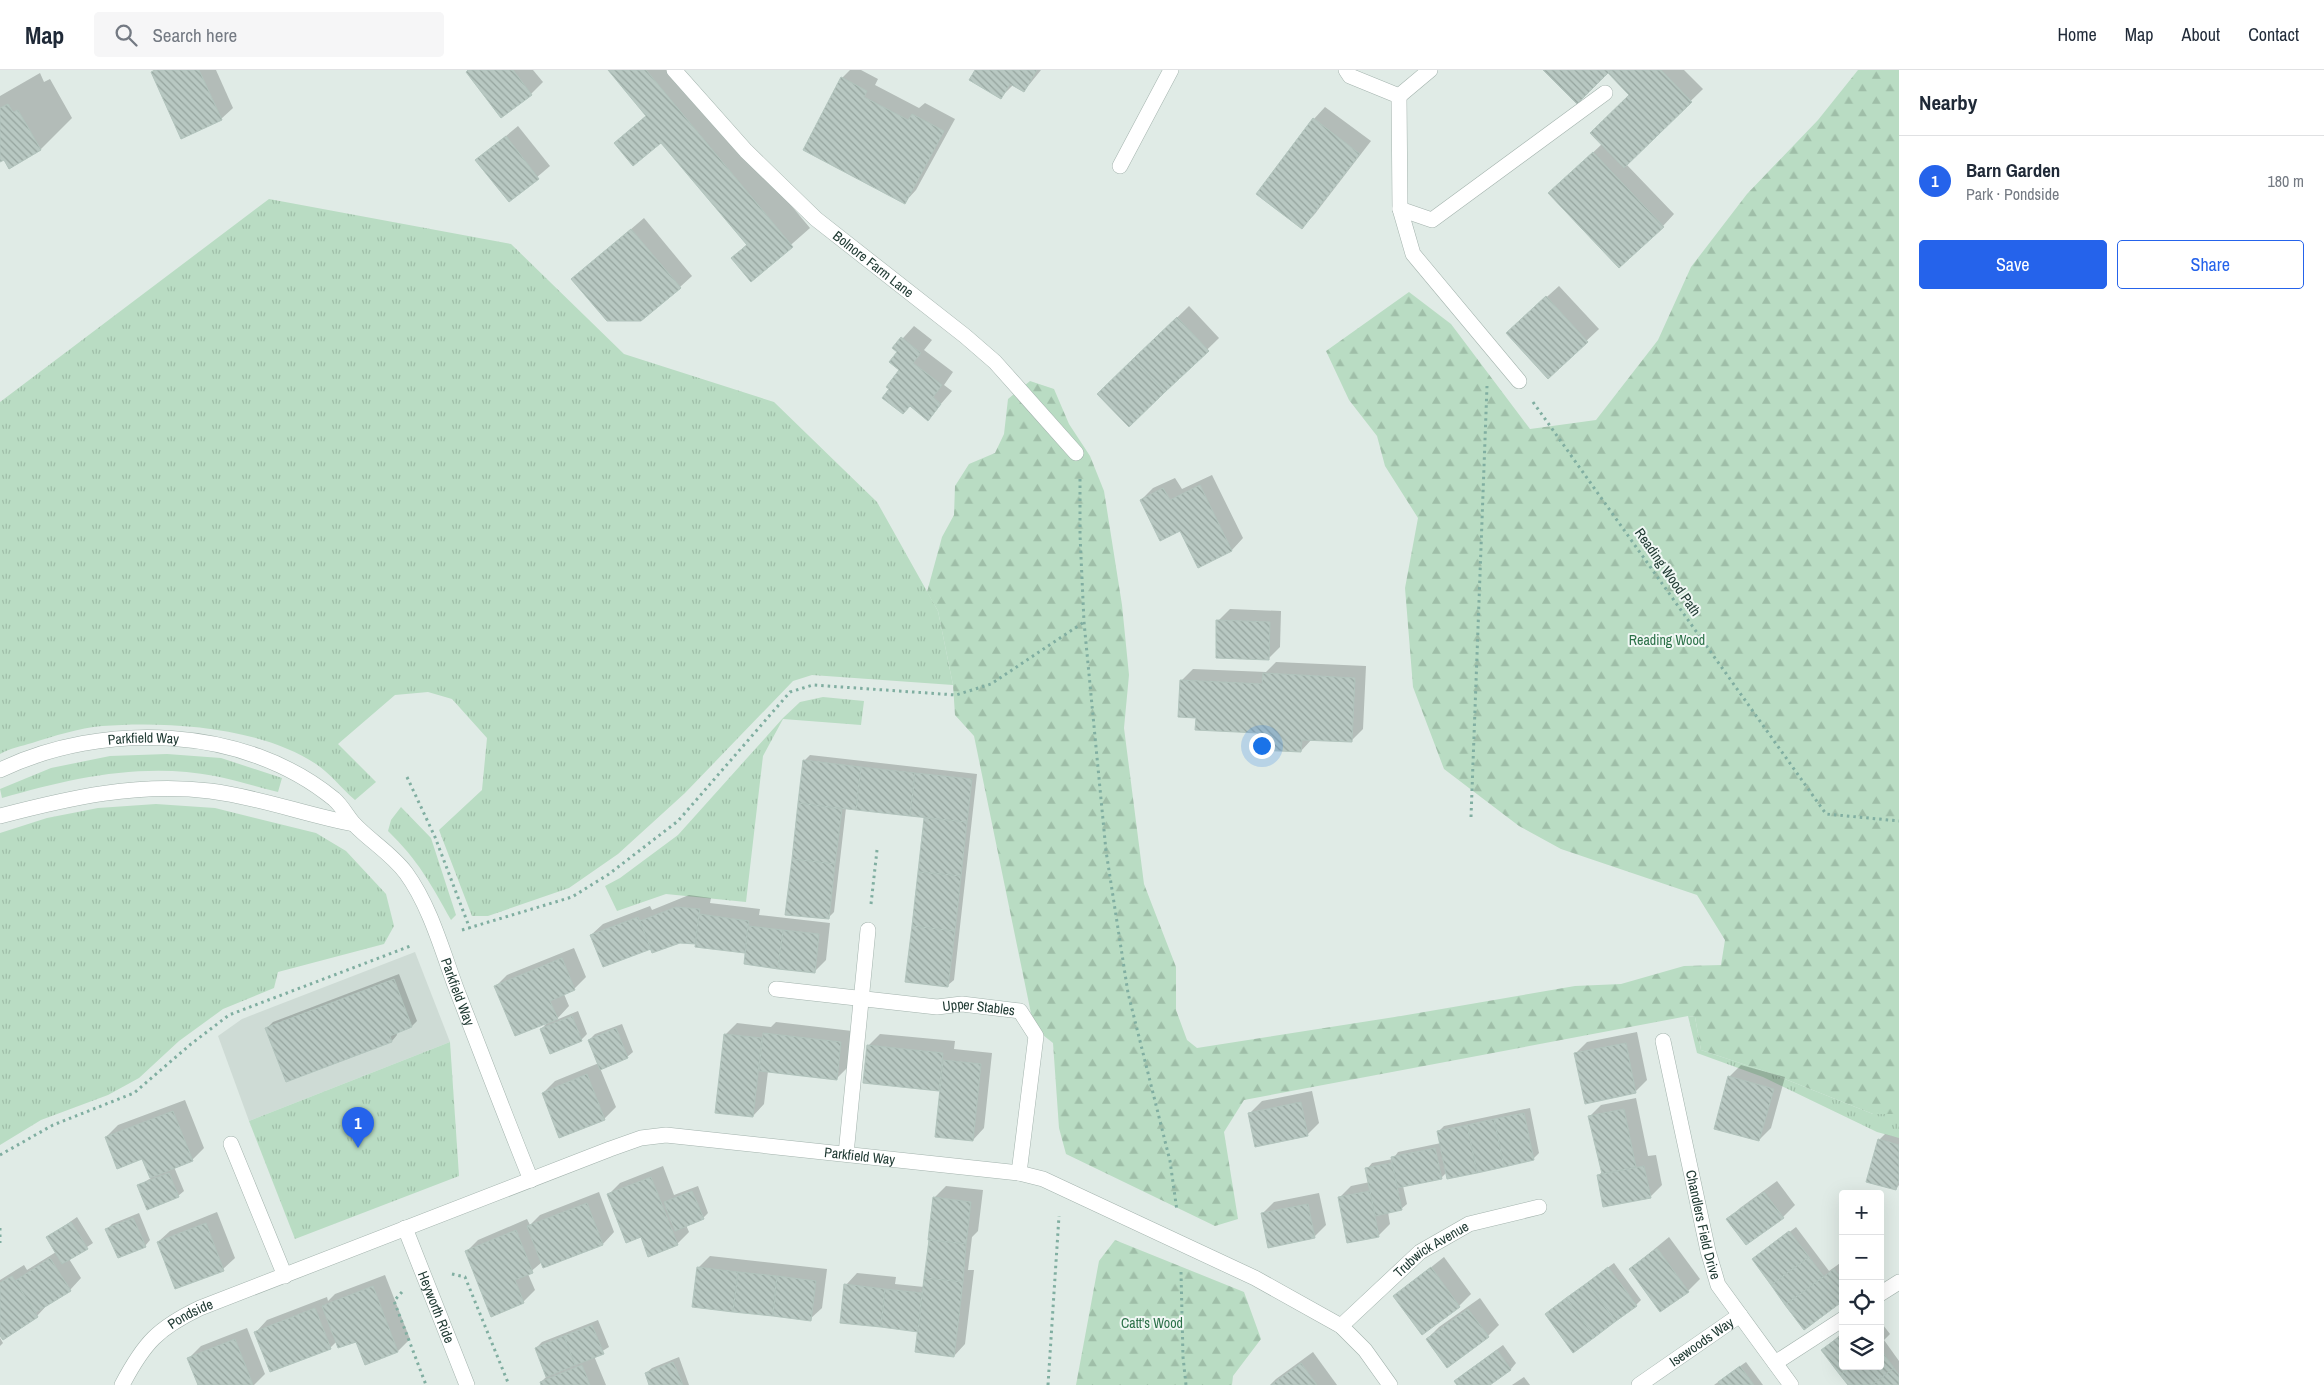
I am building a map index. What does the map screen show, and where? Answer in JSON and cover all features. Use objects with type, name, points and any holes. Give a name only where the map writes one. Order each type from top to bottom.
[{"type":"street","name":"Bolnore Farm Lane","points":[[674,70],[746,151],[816,219],[965,336],[995,362],[1076,453]]},
{"type":"street","points":[[1120,166],[1171,70]]},
{"type":"street","points":[[1346,70],[1350,76],[1399,96]]},
{"type":"street","points":[[1399,96],[1430,70]]},
{"type":"street","points":[[1400,209],[1432,220],[1605,93]]},
{"type":"street","points":[[1399,96],[1400,209],[1413,254],[1519,382]]},
{"type":"street","name":"Parkfield Way","points":[[0,770],[19,761],[52,751],[96,742],[144,738],[192,741],[251,753],[303,778],[336,800],[354,824],[384,849],[406,873],[431,920],[531,1180]]},
{"type":"street","name":"Parkfield Way","points":[[0,816],[111,791],[164,788],[210,791],[259,800],[313,816],[354,824]]},
{"type":"street","points":[[846,1154],[868,930]]},
{"type":"street","name":"Upper Stables","points":[[776,989],[937,1007],[962,1004],[1020,1011],[1036,1036],[1020,1173]]},
{"type":"street","name":"Chandlers Field Drive","points":[[1662,1041],[1708,1251],[1718,1285],[1791,1385]]},
{"type":"street","name":"Parkfield Way","points":[[405,1228],[641,1138],[666,1135],[1020,1173],[1063,1187],[1181,1244]]},
{"type":"street","points":[[230,1144],[285,1276]]},
{"type":"street","name":"Trubwick Avenue","points":[[1341,1326],[1420,1252],[1470,1224],[1539,1207]]},
{"type":"street","name":"Pondside","points":[[122,1385],[136,1358],[156,1333],[176,1320],[200,1308],[405,1228]]},
{"type":"street","name":"Heyworth Ride","points":[[405,1228],[467,1385]]},
{"type":"street","points":[[1181,1244],[1255,1278],[1341,1326],[1365,1350],[1390,1385]]},
{"type":"street","points":[[1884,1291],[1899,1282]]},
{"type":"street","name":"Isewoods Way","points":[[1639,1385],[1740,1315]]},
{"type":"street","points":[[1775,1363],[1839,1322]]},
{"type":"path","points":[[1471,817],[1489,345]]},
{"type":"path","name":"Reading Wood Path","points":[[1519,382],[1826,814],[1899,821]]},
{"type":"path","points":[[1076,453],[1081,483],[1080,535],[1084,622],[1106,851],[1128,993],[1170,1161],[1181,1244],[1183,1357],[1186,1385]]},
{"type":"path","points":[[457,931],[470,929],[572,897],[609,874],[678,821],[790,692],[813,685],[956,694],[991,684],[1084,622]]},
{"type":"path","points":[[408,777],[435,837],[470,929]]},
{"type":"path","points":[[868,930],[877,850]]},
{"type":"path","points":[[0,1155],[54,1125],[134,1093],[191,1044],[229,1015],[422,943]]},
{"type":"path","points":[[1048,1385],[1059,1217],[1063,1187]]},
{"type":"path","points":[[0,1228],[0,1242]]},
{"type":"path","points":[[426,1385],[394,1301],[422,1268],[465,1277],[508,1385]]},
{"type":"shaded area","points":[[415,952],[450,1042],[249,1121],[218,1036],[242,1019]]},
{"type":"green space","name":"Reading Wood","points":[[1858,70],[1899,70],[1899,1114],[1873,1114],[1770,1073],[1701,1050],[1695,1017],[1688,1016],[1244,1100],[1224,1132],[1238,1219],[1215,1226],[1066,1154],[1059,1128],[1053,1043],[1034,1028],[974,736],[955,715],[953,685],[938,611],[927,592],[942,537],[954,515],[955,486],[969,464],[995,453],[1004,434],[1008,399],[1030,381],[1054,389],[1069,424],[1090,456],[1104,491],[1122,605],[1129,675],[1124,728],[1144,884],[1176,967],[1176,1010],[1187,1040],[1197,1048],[1575,986],[1621,984],[1684,966],[1721,965],[1725,940],[1697,895],[1561,849],[1519,826],[1444,769],[1413,687],[1405,588],[1418,518],[1385,466],[1377,436],[1349,400],[1326,351],[1409,292],[1451,324],[1530,429],[1596,420],[1658,340],[1691,267],[1747,194],[1818,120]]},
{"type":"green space","points":[[269,199],[511,244],[624,354],[774,402],[877,502],[938,611],[953,685],[812,675],[793,681],[685,793],[618,854],[569,888],[488,916],[472,916],[439,830],[482,790],[487,738],[452,699],[428,692],[395,695],[338,744],[376,782],[355,800],[316,764],[293,752],[241,734],[213,729],[155,725],[102,726],[67,733],[0,754],[0,402]]},
{"type":"green space","points":[[823,697],[864,701],[861,725],[783,719],[763,756],[746,902],[666,894],[617,911],[605,886],[620,878],[678,835],[783,718],[800,702]]},
{"type":"green space","points":[[167,754],[221,758],[282,778],[278,792],[215,776],[188,772],[134,772],[107,774],[54,784],[2,798],[0,789],[51,768],[110,756]]},
{"type":"green space","points":[[156,804],[215,808],[316,833],[346,851],[386,894],[394,926],[384,944],[278,972],[274,988],[223,1009],[179,1041],[139,1078],[108,1095],[41,1120],[0,1145],[0,833],[47,818],[98,808]]},
{"type":"green space","points":[[401,807],[431,838],[456,915],[451,920],[416,862],[388,831],[391,820]]},
{"type":"green space","points":[[1688,1016],[1695,1017],[1701,1050],[1770,1073],[1873,1114],[1899,1114],[1899,1138],[1877,1132],[1763,1077],[1697,1053]]},
{"type":"green space","points":[[450,1042],[459,1176],[295,1239],[249,1121]]},
{"type":"green space","name":"Catt's Wood","points":[[1115,1240],[1244,1292],[1261,1339],[1233,1376],[1232,1385],[1076,1385],[1099,1261]]},
{"type":"building","points":[[155,70],[199,70],[222,120],[181,139],[151,72]]},
{"type":"building","points":[[468,70],[513,70],[532,95],[501,118],[466,72]]},
{"type":"building","points":[[608,70],[646,70],[793,247],[751,282],[731,258],[747,245],[661,143],[633,166],[614,143],[646,116]]},
{"type":"building","points":[[975,70],[1037,70],[1024,92],[1010,84],[1001,99],[969,80]]},
{"type":"building","points":[[1543,70],[1611,70],[1577,104]]},
{"type":"building","points":[[1611,70],[1661,70],[1692,102],[1624,168],[1590,133],[1629,95],[1608,73]]},
{"type":"building","points":[[841,77],[867,91],[864,97],[908,120],[912,114],[944,131],[905,204],[803,150]]},
{"type":"building","points":[[8,104],[13,112],[18,110],[41,150],[9,169],[4,160],[0,162],[0,108]]},
{"type":"building","points":[[1313,118],[1360,154],[1302,229],[1256,194]]},
{"type":"building","points":[[506,136],[539,179],[509,202],[475,160]]},
{"type":"building","points":[[1593,152],[1664,227],[1619,268],[1548,193]]},
{"type":"building","points":[[631,229],[681,288],[641,321],[607,321],[571,279]]},
{"type":"building","points":[[1546,296],[1588,342],[1548,379],[1506,333]]},
{"type":"building","points":[[1177,317],[1209,351],[1165,392],[1133,359]]},
{"type":"building","points":[[901,337],[921,353],[913,363],[942,385],[933,397],[941,404],[928,421],[910,406],[903,414],[882,398],[889,389],[886,387],[899,370],[889,362],[897,352],[892,348]]},
{"type":"building","points":[[1133,359],[1165,392],[1129,427],[1097,394]]},
{"type":"building","points":[[1200,485],[1232,551],[1198,568],[1180,531],[1160,541],[1140,500],[1163,488],[1170,500]]},
{"type":"building","points":[[1216,620],[1270,622],[1269,660],[1216,658]]},
{"type":"building","points":[[1263,673],[1355,678],[1352,742],[1302,740],[1301,752],[1258,750],[1258,733],[1195,730],[1196,718],[1178,717],[1180,680],[1262,684]]},
{"type":"building","points":[[803,760],[861,767],[856,810],[798,803]]},
{"type":"building","points":[[861,767],[915,773],[910,816],[856,810]]},
{"type":"building","points":[[915,773],[972,779],[967,822],[910,816]]},
{"type":"building","points":[[798,803],[842,809],[835,864],[792,859]]},
{"type":"building","points":[[924,818],[967,822],[961,876],[918,872]]},
{"type":"building","points":[[792,859],[835,864],[829,919],[785,915]]},
{"type":"building","points":[[918,872],[961,876],[955,931],[912,926]]},
{"type":"building","points":[[676,907],[700,909],[696,944],[680,943],[652,953],[640,921]]},
{"type":"building","points":[[699,914],[749,921],[745,953],[695,947]]},
{"type":"building","points":[[638,917],[651,949],[603,967],[590,935]]},
{"type":"building","points":[[748,926],[783,930],[778,969],[744,964]]},
{"type":"building","points":[[912,926],[955,931],[948,987],[905,982]]},
{"type":"building","points":[[783,930],[819,934],[815,973],[778,969]]},
{"type":"building","points":[[562,958],[575,990],[550,1001],[558,1019],[515,1036],[494,986]]},
{"type":"building","points":[[394,979],[412,1027],[390,1036],[392,1042],[286,1082],[265,1028]]},
{"type":"building","points":[[572,1016],[582,1041],[550,1054],[540,1029]]},
{"type":"building","points":[[616,1028],[628,1058],[600,1070],[588,1040]]},
{"type":"building","points":[[763,1033],[841,1042],[837,1080],[759,1071]]},
{"type":"building","points":[[724,1034],[762,1038],[753,1117],[715,1113]]},
{"type":"building","points":[[1626,1043],[1636,1093],[1585,1104],[1574,1053]]},
{"type":"building","points":[[867,1045],[943,1053],[939,1091],[863,1083]]},
{"type":"building","points":[[943,1060],[981,1064],[973,1141],[935,1137]]},
{"type":"building","points":[[587,1074],[605,1120],[559,1138],[542,1093]]},
{"type":"building","points":[[1728,1076],[1774,1089],[1759,1141],[1714,1129]]},
{"type":"building","points":[[1301,1102],[1308,1136],[1255,1147],[1248,1113]]},
{"type":"building","points":[[1624,1109],[1636,1167],[1602,1174],[1588,1116]]},
{"type":"building","points":[[173,1111],[193,1161],[150,1178],[142,1159],[117,1169],[105,1137]]},
{"type":"building","points":[[1524,1113],[1534,1160],[1504,1167],[1494,1119]]},
{"type":"building","points":[[1494,1119],[1504,1167],[1477,1173],[1467,1125]]},
{"type":"building","points":[[1467,1125],[1477,1173],[1447,1179],[1437,1131]]},
{"type":"building","points":[[1878,1139],[1899,1145],[1899,1180],[1896,1190],[1866,1182]]},
{"type":"building","points":[[1435,1148],[1442,1179],[1397,1188],[1391,1157]]},
{"type":"building","points":[[1392,1163],[1402,1210],[1375,1216],[1365,1168]]},
{"type":"building","points":[[1644,1166],[1651,1198],[1603,1207],[1597,1175]]},
{"type":"building","points":[[169,1173],[179,1197],[147,1210],[137,1185]]},
{"type":"building","points":[[651,1177],[678,1245],[648,1257],[641,1237],[626,1243],[607,1194]]},
{"type":"building","points":[[692,1191],[704,1219],[675,1231],[664,1202]]},
{"type":"building","points":[[1370,1191],[1379,1237],[1347,1243],[1338,1197]]},
{"type":"building","points":[[1764,1192],[1784,1218],[1746,1245],[1726,1219]]},
{"type":"building","points":[[933,1197],[971,1202],[966,1244],[928,1240]]},
{"type":"building","points":[[587,1203],[603,1245],[543,1268],[527,1226]]},
{"type":"building","points":[[1308,1204],[1315,1238],[1268,1248],[1261,1213]]},
{"type":"building","points":[[133,1218],[146,1247],[118,1258],[105,1229]]},
{"type":"building","points":[[71,1222],[88,1249],[62,1264],[46,1237]]},
{"type":"building","points":[[206,1223],[224,1271],[175,1289],[157,1242]]},
{"type":"building","points":[[516,1230],[533,1273],[515,1280],[524,1303],[491,1317],[465,1251]]},
{"type":"building","points":[[1789,1231],[1809,1257],[1771,1285],[1752,1259]]},
{"type":"building","points":[[929,1240],[966,1244],[963,1282],[924,1278]]},
{"type":"building","points":[[1657,1248],[1689,1292],[1660,1312],[1629,1269]]},
{"type":"building","points":[[1809,1257],[1824,1277],[1785,1305],[1771,1285]]},
{"type":"building","points":[[50,1258],[71,1291],[35,1313],[15,1281]]},
{"type":"building","points":[[697,1267],[738,1272],[733,1312],[692,1307]]},
{"type":"building","points":[[1431,1267],[1460,1307],[1422,1335],[1393,1296]]},
{"type":"building","points":[[1608,1267],[1637,1306],[1616,1321],[1587,1283]]},
{"type":"building","points":[[1834,1269],[1839,1275],[1839,1304],[1804,1330],[1785,1305]]},
{"type":"building","points":[[738,1272],[777,1276],[773,1316],[733,1312]]},
{"type":"building","points":[[12,1276],[38,1317],[3,1340],[0,1336],[0,1283]]},
{"type":"building","points":[[777,1276],[816,1281],[811,1321],[773,1316]]},
{"type":"building","points":[[924,1278],[963,1282],[954,1357],[915,1352]]},
{"type":"building","points":[[1587,1283],[1616,1321],[1595,1337],[1566,1298]]},
{"type":"building","points":[[844,1284],[885,1289],[881,1327],[840,1323]]},
{"type":"building","points":[[373,1286],[398,1352],[365,1365],[356,1342],[338,1348],[322,1306]]},
{"type":"building","points":[[885,1289],[922,1293],[918,1332],[881,1327]]},
{"type":"building","points":[[1566,1298],[1595,1337],[1573,1353],[1545,1314]]},
{"type":"building","points":[[315,1308],[331,1349],[270,1372],[254,1332]]},
{"type":"building","points":[[1468,1309],[1489,1337],[1447,1368],[1426,1339]]},
{"type":"building","points":[[592,1325],[604,1354],[575,1365],[564,1336]]},
{"type":"building","points":[[564,1336],[575,1365],[546,1377],[535,1348]]},
{"type":"building","points":[[1839,1337],[1839,1370],[1847,1370],[1840,1375],[1821,1350]]},
{"type":"building","points":[[235,1339],[253,1385],[198,1385],[187,1358]]},
{"type":"building","points":[[1497,1350],[1511,1370],[1490,1385],[1457,1385],[1454,1381]]},
{"type":"building","points":[[1884,1354],[1894,1368],[1872,1385],[1848,1385],[1840,1375],[1847,1370],[1884,1370]]},
{"type":"building","points":[[673,1362],[683,1385],[649,1385],[645,1373]]},
{"type":"building","points":[[1301,1363],[1317,1385],[1271,1385]]},
{"type":"building","points":[[582,1365],[590,1385],[541,1385],[540,1382]]},
{"type":"building","points":[[1740,1366],[1754,1385],[1720,1385],[1718,1382]]},
{"type":"building","points":[[1894,1368],[1899,1375],[1899,1385],[1872,1385]]},
{"type":"place","name":"Barn Garden","points":[[358,1148]]}]
